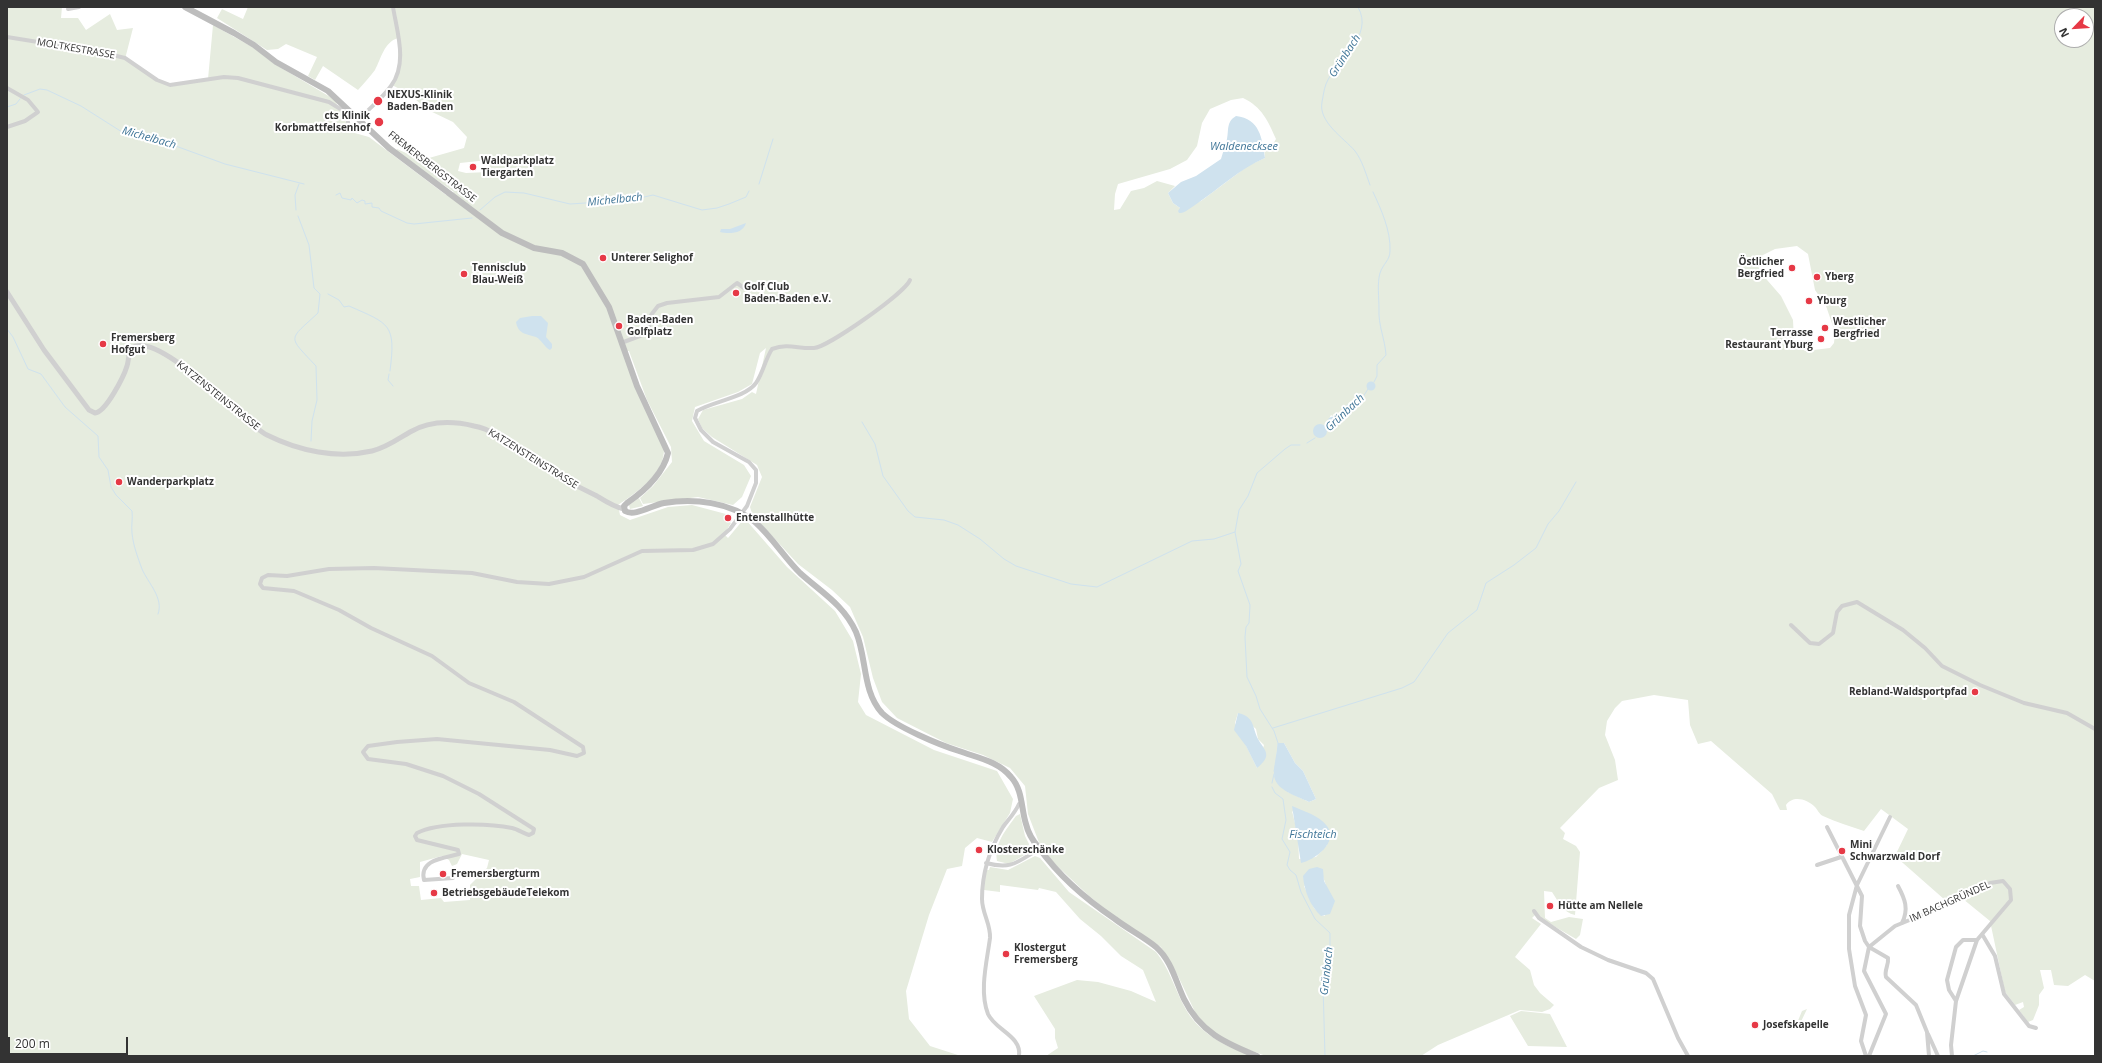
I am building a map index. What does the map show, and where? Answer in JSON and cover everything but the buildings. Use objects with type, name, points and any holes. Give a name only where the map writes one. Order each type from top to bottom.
[{"type":"main road","name":"FREMERSBERGSTRASSE","points":[[185,7],[246,40],[276,62],[328,91],[389,148],[502,233],[534,248],[562,253],[583,264],[609,307],[637,386],[668,454],[665,462],[647,488],[627,503],[624,509]]},
{"type":"main road","points":[[624,509],[626,512],[633,512],[662,504],[683,501],[709,503],[741,513],[755,522],[801,573],[823,590],[841,608],[856,631],[862,651],[870,690],[874,701],[884,715],[894,722],[927,738],[956,750],[993,762],[1012,778],[1019,791],[1028,830],[1039,849],[1086,897],[1114,919],[1158,948],[1169,964],[1194,1016],[1207,1030],[1223,1042],[1257,1056]]},
{"type":"street","points":[[69,8],[79,7]]},
{"type":"street","points":[[348,111],[351,129],[358,130],[392,85],[397,75],[400,63],[400,44],[393,7]]},
{"type":"street","name":"MOLTKESTRASSE","points":[[7,37],[100,52],[125,58],[157,80],[170,85],[181,85],[224,77],[238,78],[329,102],[348,111]]},
{"type":"street","points":[[7,88],[28,100],[38,110],[36,114],[25,121],[7,127]]},
{"type":"street","points":[[453,878],[424,880],[423,875],[427,865],[437,859],[459,854],[458,850],[417,840],[415,836],[420,832],[444,826],[496,826],[513,828],[529,835],[533,834],[534,829],[479,794],[443,776],[406,764],[368,759],[363,752],[364,749],[368,746],[397,742],[437,739],[550,750],[577,756],[582,755],[585,751],[583,747],[514,702],[469,683],[432,656],[371,628],[316,599],[294,590],[263,588],[260,584],[262,578],[268,575],[287,576],[329,569],[374,568],[472,573],[516,582],[554,583],[584,577],[642,551],[693,550],[713,544],[725,535],[741,513],[756,483],[756,470],[748,462],[713,442],[701,430],[695,418],[697,411],[705,406],[742,394],[755,384],[765,360],[772,349],[789,345],[815,348],[831,342],[875,312],[910,280]]},
{"type":"street","points":[[622,343],[648,333],[651,315],[658,306],[667,303],[719,297],[737,283],[744,288],[755,289]]},
{"type":"street","name":"KATZENSTEINSTRASSE","points":[[7,292],[57,368],[89,410],[95,413],[103,410],[108,402],[124,372],[132,348],[139,345],[147,346],[159,350],[196,376],[256,428],[267,435],[306,450],[339,454],[373,451],[427,425],[456,423],[474,426],[495,434],[556,475],[624,509]]},
{"type":"street","points":[[1791,625],[1810,643],[1819,644],[1833,633],[1837,612],[1842,606],[1857,602],[1903,630],[1925,648],[1942,666],[1980,685],[2024,703],[2067,713],[2095,729]]},
{"type":"street","points":[[1019,1056],[1019,1048],[1015,1041],[992,1022],[986,1005],[985,991],[990,930],[984,915],[982,899],[983,874],[986,862],[1004,826],[1019,804],[1022,803]]},
{"type":"street","points":[[1866,1056],[1861,1041],[1866,1015],[1855,986],[1849,949],[1849,915],[1857,884],[1890,818]]},
{"type":"street","points":[[1827,827],[1862,896],[1860,926],[1865,941],[1869,947],[1888,958],[1884,973],[1886,977],[1916,1005],[1938,1056]]},
{"type":"street","points":[[986,862],[1001,867],[1009,866],[1039,849]]},
{"type":"street","points":[[1817,866],[1841,857]]},
{"type":"street","name":"IM BACHGRÜNDEL","points":[[1869,947],[1895,926],[1946,905],[1990,882],[2003,881],[2010,888],[2012,900],[1982,934]]},
{"type":"street","name":"IM BACHGRÜNDEL","points":[[1898,886],[1906,904],[1907,914],[1902,923]]},
{"type":"street","points":[[1534,911],[1539,918],[1567,938],[1608,960],[1646,973],[1653,979],[1678,1038],[1688,1056]]},
{"type":"street","points":[[1952,1056],[1951,1045],[1956,1001],[1977,940],[1982,934],[1996,956],[2004,994],[2029,1026],[2036,1028]]},
{"type":"street","points":[[1956,1001],[1949,990],[1947,980],[1956,947],[1963,940],[1977,940]]},
{"type":"street","points":[[1869,947],[1864,971],[1886,1014],[1869,1056]]},
{"type":"street","points":[[1927,1032],[1929,1056]]},
{"type":"shaded area","points":[[7,7],[62,7],[61,18],[78,18],[86,30],[110,14],[117,30],[133,28],[125,59],[163,83],[170,85],[208,79],[213,25],[254,48],[273,63],[337,101],[336,108],[343,113],[347,126],[351,132],[369,137],[446,195],[454,192],[395,152],[397,149],[422,160],[464,148],[467,137],[453,122],[428,110],[409,94],[392,85],[398,69],[398,38],[389,43],[375,70],[358,90],[323,66],[315,80],[308,76],[317,57],[286,44],[278,49],[267,50],[217,18],[222,9],[243,19],[248,7],[2095,7],[2095,981],[2085,975],[2068,986],[2054,985],[2051,970],[2040,970],[2044,988],[2039,995],[2039,1005],[2033,1020],[2028,1022],[2019,1010],[2024,1007],[2023,1002],[2015,1005],[2005,992],[1990,921],[1963,899],[1945,900],[1895,856],[1908,829],[1881,809],[1864,831],[1823,816],[1812,804],[1800,799],[1789,802],[1786,805],[1787,810],[1780,810],[1772,794],[1711,741],[1698,744],[1690,725],[1688,700],[1654,695],[1622,701],[1615,708],[1607,721],[1605,735],[1615,760],[1618,780],[1599,788],[1560,828],[1565,833],[1563,839],[1576,846],[1580,852],[1575,915],[1564,909],[1552,892],[1544,891],[1545,918],[1551,922],[1569,917],[1583,919],[1580,935],[1576,939],[1535,915],[1532,918],[1541,924],[1515,957],[1530,970],[1534,985],[1540,993],[1554,1005],[1550,1009],[1542,1012],[1520,1010],[1438,1045],[1421,1056],[1266,1056],[1225,1041],[1209,1028],[1196,1014],[1178,976],[1161,947],[1115,917],[1088,895],[1053,862],[1040,845],[1028,814],[1025,786],[1010,768],[983,755],[946,743],[897,718],[882,702],[873,678],[863,637],[850,607],[832,590],[798,564],[752,514],[750,507],[762,477],[757,465],[712,437],[702,428],[698,419],[703,410],[742,399],[752,392],[756,394],[766,348],[760,353],[752,384],[738,392],[695,407],[692,421],[704,441],[744,465],[751,476],[742,497],[733,505],[698,497],[643,504],[640,498],[653,486],[672,462],[671,447],[647,400],[629,351],[622,351],[664,448],[660,466],[655,474],[641,488],[618,505],[620,515],[630,520],[668,507],[692,505],[726,514],[726,519],[731,523],[724,534],[728,538],[743,520],[746,520],[787,567],[835,611],[853,641],[861,674],[858,702],[866,715],[934,750],[997,771],[1013,799],[1010,813],[992,842],[977,838],[965,848],[962,866],[947,869],[929,915],[906,991],[909,1019],[930,1046],[961,1056],[7,1056]],"holes":[[[1243,98],[1260,110],[1267,120],[1276,139],[1273,144],[1264,148],[1265,158],[1249,165],[1201,201],[1180,208],[1173,203],[1168,193],[1175,186],[1157,181],[1144,188],[1131,191],[1120,209],[1114,210],[1115,194],[1118,184],[1170,169],[1187,160],[1197,146],[1202,123],[1210,109],[1231,100]],[[488,160],[488,172],[466,173],[458,171],[460,163]],[[1797,246],[1808,254],[1815,290],[1826,306],[1835,332],[1834,343],[1830,348],[1805,351],[1794,341],[1793,320],[1781,296],[1761,273],[1758,266],[1761,256],[1775,249]],[[1331,415],[1338,421],[1332,427],[1327,423]],[[1238,713],[1256,729],[1258,739],[1264,745],[1257,768],[1235,723]],[[1278,743],[1284,743],[1295,763],[1303,771],[1316,799],[1309,802],[1288,792],[1274,775]],[[1292,811],[1327,845],[1316,857],[1299,859],[1298,835]],[[462,854],[489,860],[487,868],[470,885],[470,900],[444,902],[441,898],[421,900],[419,886],[411,886],[410,879],[420,877],[420,862],[442,856],[449,860],[452,866],[457,864]],[[1323,877],[1326,885],[1325,916],[1321,915],[1314,908],[1304,886]]]},
{"type":"shaded area","points":[[639,498],[643,506],[630,509],[629,505]]},
{"type":"shaded area","points":[[1020,814],[1025,836],[1029,844],[1026,854],[1009,864],[997,861],[997,848],[999,843],[1016,816]]},
{"type":"shaded area","points":[[1035,856],[1040,858],[1069,892],[1156,952],[1161,958],[1180,999],[1196,1024],[1212,1037],[1251,1056],[1046,1056],[1058,1048],[1055,1038],[1055,1029],[1034,996],[1077,980],[1098,982],[1131,991],[1156,1002],[1143,970],[1121,956],[1101,936],[1080,919],[1056,892],[1039,888],[1038,890],[1000,885],[1000,892],[984,890],[986,870],[989,870],[990,867],[1008,870]]},
{"type":"shaded area","points":[[1807,1009],[1797,1030],[1795,1028],[1802,1011]]},
{"type":"shaded area","points":[[1521,1011],[1550,1014],[1567,1047],[1528,1046],[1510,1016]]},
{"type":"water","name":"Waldenecksee","points":[[1236,116],[1244,118],[1255,125],[1263,143],[1265,158],[1238,173],[1183,213],[1179,213],[1178,211],[1180,208],[1173,203],[1168,193],[1181,182],[1196,176],[1221,159],[1227,139],[1228,126]]},
{"type":"water","points":[[746,223],[739,231],[731,233],[720,232],[721,229],[730,229]]},
{"type":"water","points":[[541,316],[548,323],[546,337],[552,344],[552,348],[550,350],[538,338],[523,333],[517,326],[516,322],[520,318]]},
{"type":"water","points":[[1369,382],[1373,382],[1375,386],[1373,390],[1369,390],[1367,388],[1367,384]]},
{"type":"water","points":[[1351,402],[1355,403],[1352,412],[1344,407]]},
{"type":"water","points":[[1331,417],[1335,417],[1337,418],[1337,426],[1331,427],[1328,424],[1328,420]]},
{"type":"water","points":[[1317,424],[1323,424],[1327,428],[1327,434],[1323,438],[1317,438],[1313,434],[1313,428]]},
{"type":"water","points":[[1238,713],[1250,720],[1258,739],[1265,750],[1265,760],[1257,768],[1246,746],[1234,730]]},
{"type":"water","name":"Fischteich","points":[[1278,743],[1284,743],[1295,763],[1303,771],[1316,799],[1309,802],[1293,795],[1282,788],[1275,780],[1274,766]]},
{"type":"water","name":"Fischteich","points":[[1292,806],[1320,819],[1324,822],[1330,832],[1328,844],[1324,849],[1313,858],[1301,863]]},
{"type":"water","name":"Fischteich","points":[[1317,867],[1323,869],[1324,881],[1335,901],[1330,914],[1321,916],[1308,898],[1303,876],[1309,869]]},
{"type":"waterway","name":"Grünbach","points":[[1358,7],[1362,18],[1362,28],[1358,38],[1326,84],[1322,109],[1328,123],[1355,151],[1364,167],[1370,185]]},
{"type":"waterway","name":"Michelbach","points":[[24,95],[40,89],[47,90],[81,106],[122,132],[151,137],[225,164],[304,184]]},
{"type":"waterway","name":"Michelbach","points":[[7,107],[16,104],[20,99]]},
{"type":"waterway","name":"Michelbach","points":[[759,184],[773,139]]},
{"type":"waterway","points":[[296,210],[295,195],[299,184]]},
{"type":"waterway","name":"Michelbach","points":[[480,210],[495,197],[505,192],[524,193],[570,204],[631,200],[653,195],[702,210],[717,208],[729,204],[746,197],[749,191]]},
{"type":"waterway","name":"Grünbach","points":[[1373,192],[1382,213],[1390,243],[1389,257],[1380,273],[1378,286],[1379,315],[1386,355],[1377,365],[1377,376],[1374,382]]},
{"type":"waterway","name":"Michelbach","points":[[336,195],[340,193],[342,198],[351,200],[352,198],[357,203],[362,200],[365,201],[365,204],[372,203],[372,207],[379,208],[381,211],[407,223],[414,224],[472,218]]},
{"type":"waterway","points":[[298,216],[309,245],[314,288],[320,294],[318,313],[301,329],[295,338],[300,349],[316,366],[317,400],[312,421],[311,441]]},
{"type":"waterway","points":[[328,294],[339,300],[344,307],[349,306],[374,317],[382,322],[387,328],[392,344],[390,371]]},
{"type":"waterway","points":[[7,329],[13,337],[28,369],[41,374],[65,407],[98,436],[99,457],[108,470],[111,487],[116,495],[132,511],[132,530],[135,547],[142,569],[157,596],[159,602],[158,614]]},
{"type":"waterway","points":[[389,374],[388,380],[393,386]]},
{"type":"waterway","name":"Grünbach","points":[[1354,403],[1361,400],[1368,389]]},
{"type":"waterway","name":"Grünbach","points":[[1344,413],[1348,408]]},
{"type":"waterway","points":[[862,422],[875,444],[883,476],[908,511],[915,517],[944,520],[958,525],[980,539],[1004,559],[1016,566],[1071,584],[1097,587],[1192,541],[1214,539],[1235,532]]},
{"type":"waterway","name":"Grünbach","points":[[1328,430],[1333,426]]},
{"type":"waterway","name":"Grünbach","points":[[1307,443],[1315,438]]},
{"type":"waterway","name":"Grünbach","points":[[1277,757],[1278,743],[1274,731],[1260,709],[1247,677],[1245,637],[1246,627],[1249,623],[1250,605],[1238,571],[1241,564],[1235,532],[1239,510],[1248,496],[1257,473],[1291,445],[1300,445]]},
{"type":"waterway","points":[[1273,728],[1402,688],[1414,682],[1448,633],[1477,610],[1486,583],[1514,565],[1536,548],[1548,524],[1559,511],[1576,482]]},
{"type":"waterway","name":"Grünbach","points":[[1274,771],[1277,760]]},
{"type":"waterway","name":"Grünbach","points":[[1272,783],[1274,774]]},
{"type":"waterway","name":"Grünbach","points":[[1272,787],[1275,793],[1283,799],[1286,820],[1282,839],[1290,852],[1287,865],[1296,875],[1301,892],[1315,919],[1330,933],[1330,951],[1325,967],[1323,985],[1325,1056]]},
{"type":"waterway","points":[[1973,1056],[1983,1051],[1987,1052]]},
{"type":"place","name":"NEXUS-Klinik Baden-Baden","points":[[378,101]]},
{"type":"place","name":"cts Klinik Korbmattfelsenhof","points":[[379,122]]},
{"type":"place","name":"Waldparkplatz Tiergarten","points":[[473,167]]},
{"type":"place","name":"Unterer Selighof","points":[[603,258]]},
{"type":"place","name":"Östlicher Bergfried","points":[[1792,268]]},
{"type":"place","name":"Tennisclub Blau-Weiß","points":[[464,274]]},
{"type":"place","name":"Yberg","points":[[1817,277]]},
{"type":"place","name":"Golf Club Baden-Baden e.V.","points":[[736,293]]},
{"type":"place","name":"Yburg","points":[[1809,301]]},
{"type":"place","name":"Baden-Baden Golfplatz","points":[[619,326]]},
{"type":"place","name":"Westlicher Bergfried","points":[[1825,328]]},
{"type":"place","name":"Terrasse Restaurant Yburg","points":[[1821,339]]},
{"type":"place","name":"Fremersberg Hofgut","points":[[103,344]]},
{"type":"place","name":"Wanderparkplatz","points":[[119,482]]},
{"type":"place","name":"Entenstallhütte","points":[[728,518]]},
{"type":"place","name":"Rebland-Waldsportpfad","points":[[1975,692]]},
{"type":"place","name":"Klosterschänke","points":[[979,850]]},
{"type":"place","name":"Mini Schwarzwald Dorf","points":[[1842,851]]},
{"type":"place","name":"Fremersbergturm","points":[[443,874]]},
{"type":"place","name":"BetriebsgebäudeTelekom","points":[[434,893]]},
{"type":"place","name":"Hütte am Nellele","points":[[1550,906]]},
{"type":"place","name":"Klostergut Fremersberg","points":[[1006,954]]},
{"type":"place","name":"Josefskapelle","points":[[1755,1025]]}]
